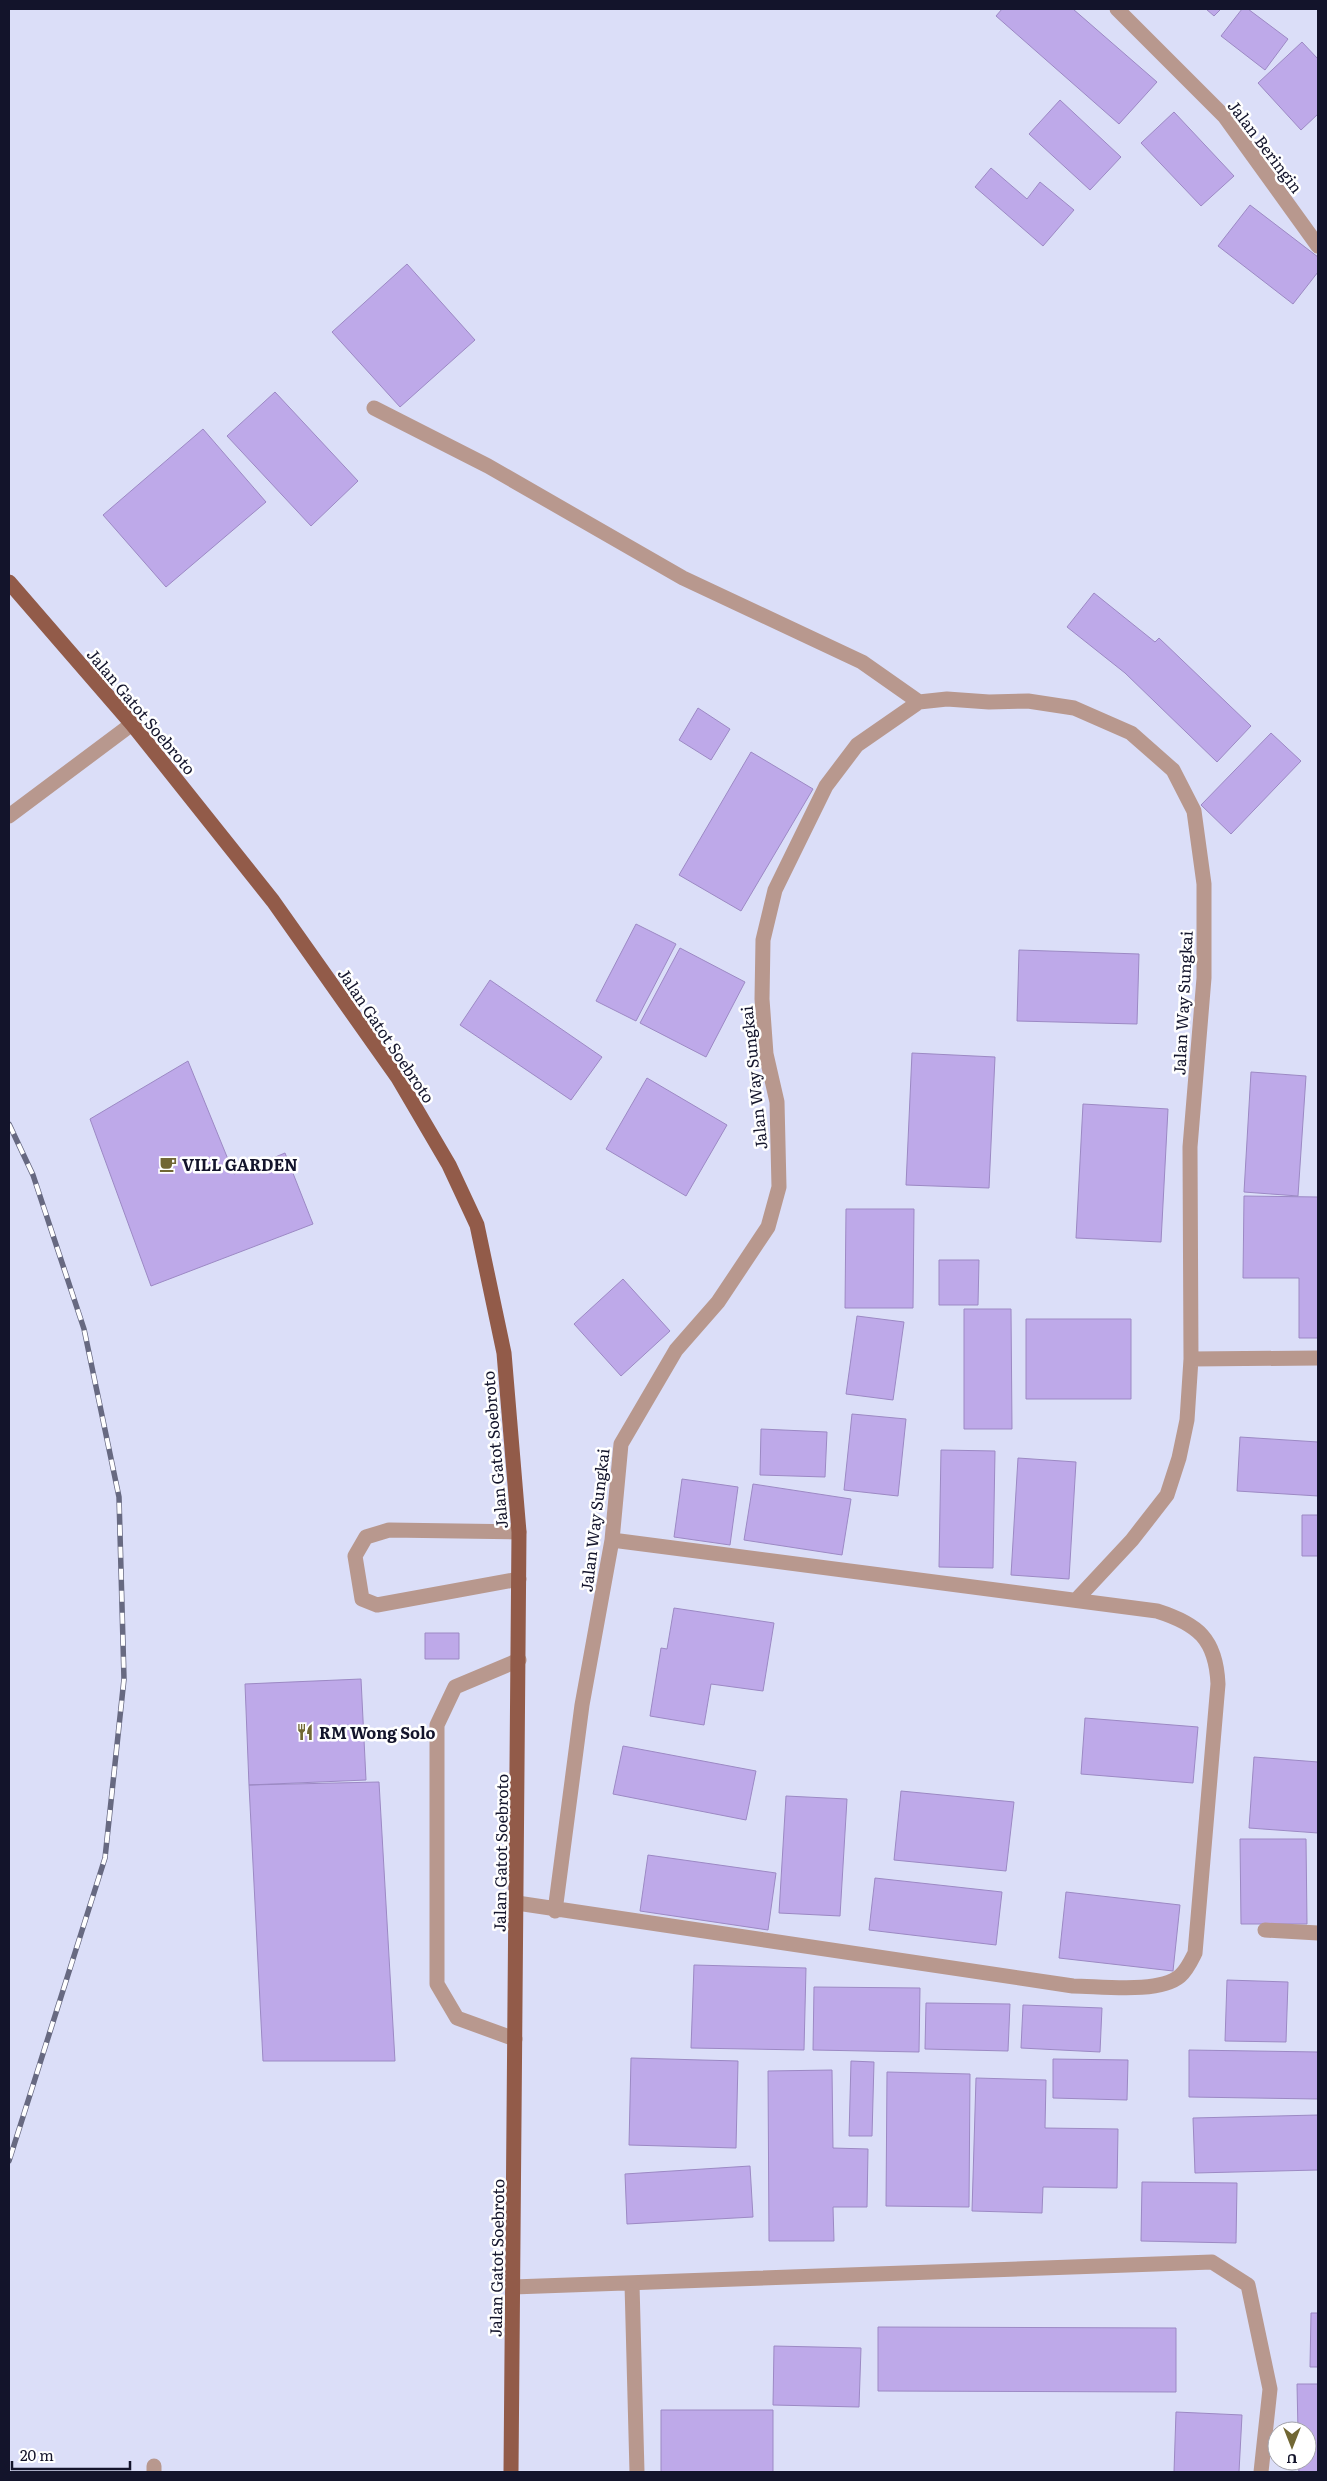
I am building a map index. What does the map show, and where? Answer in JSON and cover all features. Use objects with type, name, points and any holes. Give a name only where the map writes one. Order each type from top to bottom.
[{"type":"main road","name":"Jalan Gatot Soebroto","points":[[9,582],[132,724],[274,901],[398,1078],[449,1165],[477,1225],[504,1354],[519,1532],[511,2472]]},
{"type":"street","name":"Jalan Beringin","points":[[1117,9],[1225,117],[1318,246]]},
{"type":"street","points":[[374,408],[488,466],[683,578],[862,662],[919,702]]},
{"type":"street","name":"Jalan Way Sungkai","points":[[555,1911],[582,1705],[612,1540],[621,1444],[676,1350],[718,1302],[768,1227],[779,1187],[777,1102],[766,1054],[762,999],[763,940],[775,890],[826,786],[857,746],[919,702],[947,699],[989,702],[1028,701],[1074,708],[1131,733],[1173,770],[1194,811],[1204,884],[1204,978],[1190,1147],[1191,1359],[1187,1420],[1179,1458],[1166,1495],[1132,1540],[1076,1600]]},
{"type":"street","points":[[9,816],[132,724]]},
{"type":"street","points":[[1191,1359],[1318,1358]]},
{"type":"street","points":[[519,1532],[388,1530],[366,1538],[354,1556],[362,1599],[377,1605],[519,1579]]},
{"type":"street","points":[[517,1903],[555,1911],[1073,1986],[1157,1986],[1180,1976],[1189,1966],[1195,1953],[1218,1684],[1217,1669],[1211,1646],[1182,1619],[1157,1610],[612,1540]]},
{"type":"street","points":[[515,2039],[456,2018],[437,1984],[437,1725],[454,1688],[519,1660]]},
{"type":"street","points":[[1265,1930],[1318,1933]]},
{"type":"street","points":[[513,2287],[1212,2262],[1248,2285],[1270,2390],[1261,2472]]},
{"type":"street","points":[[632,2284],[637,2472]]},
{"type":"building","points":[[1002,9],[1073,9],[1157,82],[1119,124],[996,16]]},
{"type":"building","points":[[1206,9],[1221,9],[1214,16]]},
{"type":"building","points":[[1242,9],[1248,9],[1288,39],[1265,70],[1221,36]]},
{"type":"building","points":[[1302,42],[1318,59],[1318,114],[1301,130],[1258,83]]},
{"type":"building","points":[[1060,100],[1121,157],[1090,190],[1029,134]]},
{"type":"building","points":[[1174,112],[1234,176],[1201,206],[1141,143]]},
{"type":"building","points":[[991,168],[1027,199],[1040,182],[1074,210],[1043,246],[975,187]]},
{"type":"building","points":[[1250,205],[1318,257],[1318,272],[1293,304],[1218,246]]},
{"type":"building","points":[[407,264],[475,340],[400,407],[332,332]]},
{"type":"building","points":[[275,392],[358,481],[311,526],[227,436]]},
{"type":"building","points":[[203,429],[266,502],[166,587],[103,515]]},
{"type":"building","points":[[1094,593],[1155,642],[1159,638],[1251,726],[1217,762],[1125,673],[1067,627]]},
{"type":"building","points":[[698,708],[730,729],[711,760],[679,740]]},
{"type":"building","points":[[1271,733],[1301,761],[1231,834],[1201,805]]},
{"type":"building","points":[[751,752],[813,789],[741,911],[679,875]]},
{"type":"building","points":[[636,924],[676,944],[636,1021],[596,1001]]},
{"type":"building","points":[[680,948],[745,982],[706,1057],[640,1023]]},
{"type":"building","points":[[1019,950],[1139,954],[1137,1024],[1017,1021]]},
{"type":"building","points":[[490,980],[602,1057],[571,1100],[460,1025]]},
{"type":"building","points":[[912,1053],[995,1057],[989,1188],[906,1185]]},
{"type":"building","name":"VILL GARDEN","points":[[188,1061],[234,1174],[285,1153],[313,1224],[151,1286],[90,1119]]},
{"type":"building","points":[[1251,1072],[1306,1076],[1298,1196],[1244,1192]]},
{"type":"building","points":[[647,1078],[727,1125],[686,1196],[606,1149]]},
{"type":"building","points":[[1083,1104],[1168,1109],[1161,1242],[1076,1238]]},
{"type":"building","points":[[1244,1196],[1318,1197],[1318,1338],[1299,1338],[1299,1278],[1243,1278]]},
{"type":"building","points":[[846,1209],[914,1209],[913,1308],[845,1308]]},
{"type":"building","points":[[939,1260],[979,1260],[978,1305],[939,1305]]},
{"type":"building","points":[[623,1279],[670,1331],[621,1376],[574,1324]]},
{"type":"building","points":[[964,1309],[1011,1309],[1012,1429],[964,1429]]},
{"type":"building","points":[[857,1316],[904,1322],[893,1400],[846,1394]]},
{"type":"building","points":[[1026,1319],[1131,1319],[1131,1399],[1026,1399]]},
{"type":"building","points":[[852,1414],[906,1419],[898,1496],[844,1490]]},
{"type":"building","points":[[761,1429],[827,1432],[825,1477],[760,1475]]},
{"type":"building","points":[[1240,1437],[1318,1442],[1318,1496],[1237,1491]]},
{"type":"building","points":[[941,1450],[995,1451],[993,1568],[939,1567]]},
{"type":"building","points":[[1018,1458],[1076,1462],[1069,1579],[1011,1575]]},
{"type":"building","points":[[682,1479],[738,1487],[730,1545],[674,1537]]},
{"type":"building","points":[[753,1484],[851,1499],[842,1555],[744,1540]]},
{"type":"building","points":[[1302,1515],[1318,1515],[1318,1556],[1302,1556]]},
{"type":"building","points":[[674,1608],[774,1623],[763,1691],[711,1684],[704,1725],[650,1716],[661,1648],[667,1649]]},
{"type":"building","points":[[425,1633],[459,1633],[459,1659],[425,1659]]},
{"type":"building","name":"RM Wong Solo","points":[[361,1679],[366,1780],[249,1785],[245,1684]]},
{"type":"building","points":[[1085,1718],[1198,1727],[1193,1783],[1081,1774]]},
{"type":"building","points":[[623,1746],[756,1771],[746,1820],[613,1794]]},
{"type":"building","points":[[1254,1757],[1318,1762],[1318,1833],[1249,1828]]},
{"type":"building","points":[[379,1782],[395,2061],[263,2061],[249,1785]]},
{"type":"building","points":[[901,1791],[1014,1802],[1006,1871],[894,1860]]},
{"type":"building","points":[[786,1796],[847,1799],[840,1916],[779,1913]]},
{"type":"building","points":[[1240,1839],[1306,1839],[1307,1924],[1241,1924]]},
{"type":"building","points":[[648,1855],[776,1873],[768,1930],[640,1911]]},
{"type":"building","points":[[875,1878],[1002,1892],[996,1945],[869,1930]]},
{"type":"building","points":[[1066,1892],[1180,1905],[1173,1971],[1059,1958]]},
{"type":"building","points":[[694,1965],[806,1968],[804,2050],[691,2048]]},
{"type":"building","points":[[1227,1980],[1288,1982],[1286,2042],[1225,2041]]},
{"type":"building","points":[[814,1987],[920,1988],[919,2052],[813,2050]]},
{"type":"building","points":[[926,2003],[1010,2004],[1008,2051],[925,2049]]},
{"type":"building","points":[[1023,2005],[1102,2008],[1100,2052],[1021,2048]]},
{"type":"building","points":[[1189,2050],[1318,2052],[1318,2099],[1189,2097]]},
{"type":"building","points":[[631,2058],[738,2061],[736,2148],[629,2145]]},
{"type":"building","points":[[1053,2059],[1128,2060],[1127,2100],[1053,2098]]},
{"type":"building","points":[[851,2061],[874,2062],[872,2136],[849,2136]]},
{"type":"building","points":[[832,2070],[833,2148],[868,2149],[867,2207],[833,2207],[834,2241],[769,2241],[768,2071]]},
{"type":"building","points":[[887,2072],[970,2074],[969,2207],[886,2206]]},
{"type":"building","points":[[976,2078],[1046,2080],[1045,2128],[1118,2129],[1117,2188],[1043,2187],[1042,2213],[972,2211]]},
{"type":"building","points":[[1318,2115],[1318,2170],[1195,2173],[1193,2118]]},
{"type":"building","points":[[750,2166],[753,2217],[627,2224],[625,2174]]},
{"type":"building","points":[[1142,2182],[1237,2183],[1236,2243],[1141,2241]]},
{"type":"building","points":[[1311,2313],[1318,2313],[1318,2367],[1310,2367]]},
{"type":"building","points":[[878,2327],[1176,2328],[1176,2392],[878,2391]]},
{"type":"building","points":[[774,2346],[861,2348],[859,2407],[773,2405]]},
{"type":"building","points":[[1297,2384],[1318,2384],[1318,2472],[1299,2471],[1317,2471],[1317,2421],[1298,2421]]},
{"type":"building","points":[[661,2410],[773,2410],[773,2472],[661,2472]]},
{"type":"building","points":[[1176,2412],[1242,2415],[1239,2472],[1174,2472]]},
{"type":"railway","points":[[9,1124],[33,1175],[84,1329],[119,1497],[124,1679],[105,1858],[9,2161]]},
{"type":"place","name":"VILL GARDEN","points":[[168,1164]]},
{"type":"place","name":"RM Wong Solo","points":[[305,1732]]}]
